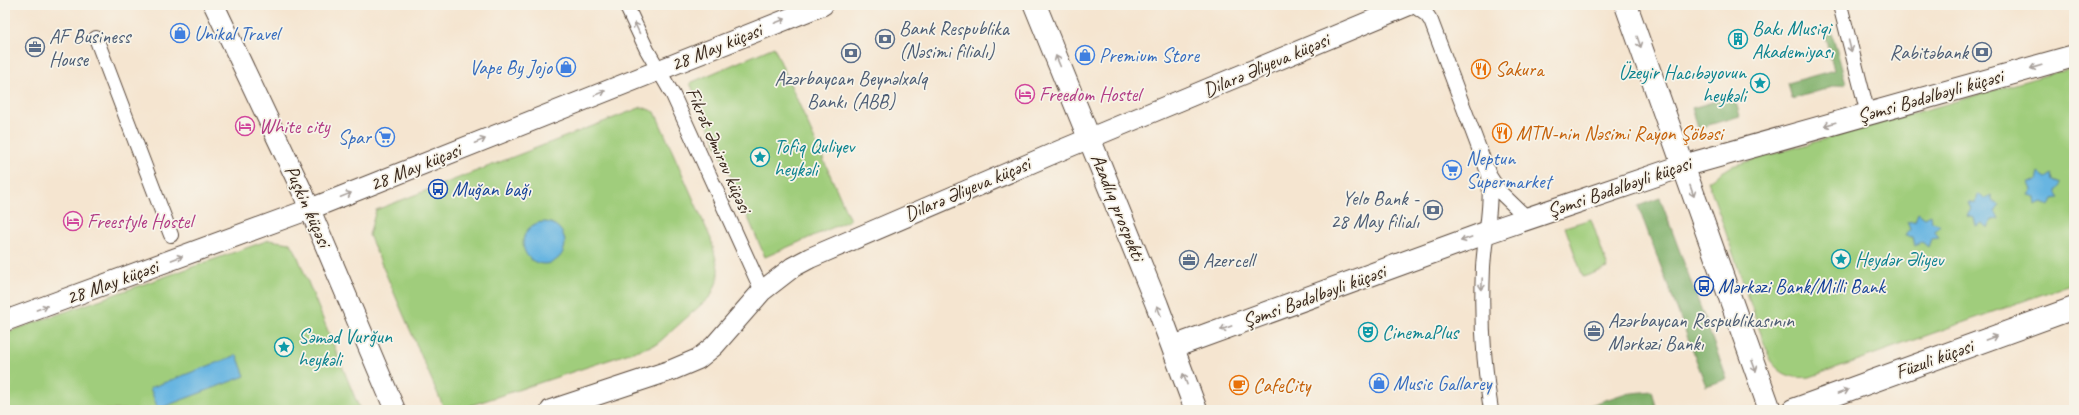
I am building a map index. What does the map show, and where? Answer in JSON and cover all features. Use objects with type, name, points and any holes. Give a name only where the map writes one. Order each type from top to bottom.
[{"type":"main road","name":"Puşkin küçəsi","points":[[214,5],[310,209],[395,410]]},
{"type":"main road","name":"28 May küçəsi","points":[[5,321],[310,209],[823,5]]},
{"type":"main road","name":"Azadlıq prospekti","points":[[1035,5],[1090,138],[1173,347],[1196,410]]},
{"type":"main road","name":"Dilarə Əliyeva küçəsi","points":[[551,410],[672,370],[698,359],[714,346],[762,291],[793,267],[810,258],[1090,138],[1409,5]]},
{"type":"main road","points":[[1626,5],[1770,410]]},
{"type":"main road","name":"Şəmsi Bədəlbəyli küçəsi","points":[[1173,347],[1527,218],[1683,166],[2074,56]]},
{"type":"main road","name":"Füzuli küçəsi","points":[[1793,410],[2074,308]]},
{"type":"street","name":"Fikrət Əmirov küçəsi","points":[[626,5],[647,50],[659,70],[762,291]]},
{"type":"street","points":[[1413,5],[1427,15],[1431,22],[1489,175],[1504,196],[1527,218]]},
{"type":"street","points":[[1844,6],[1868,114]]},
{"type":"street","points":[[96,38],[171,235]]},
{"type":"street","points":[[1489,175],[1490,197],[1488,232],[1483,264],[1482,302],[1483,332],[1491,410]]},
{"type":"green space","points":[[1824,33],[1832,33],[1846,83],[1792,99],[1788,83],[1834,70]]},
{"type":"green space","points":[[774,47],[850,220],[765,257],[690,83]]},
{"type":"green space","points":[[2074,67],[2074,283],[1810,377],[1787,375],[1778,369],[1770,360],[1708,181],[1732,166]]},
{"type":"green space","points":[[1734,96],[1740,116],[1698,128],[1692,108]]},
{"type":"green space","points":[[642,107],[655,112],[711,239],[718,268],[718,279],[711,296],[657,344],[463,408],[448,409],[443,406],[369,235],[376,210]]},
{"type":"green space","points":[[1660,198],[1727,379],[1706,386],[1638,206]]},
{"type":"green space","points":[[1591,219],[1608,268],[1583,277],[1565,227]]},
{"type":"green space","points":[[269,240],[290,243],[295,250],[360,410],[5,410],[5,333]]},
{"type":"green space","points":[[1652,391],[1657,410],[1576,410],[1623,394]]},
{"type":"water","points":[[2039,173],[2046,178],[2052,174],[2053,181],[2061,184],[2056,191],[2060,198],[2053,199],[2050,206],[2043,202],[2036,205],[2035,197],[2028,195],[2032,189],[2029,182],[2037,181]]},
{"type":"water","points":[[1978,194],[1985,199],[1991,195],[1993,202],[2000,205],[1995,212],[1999,219],[1992,220],[1989,228],[1982,223],[1976,226],[1974,218],[1967,216],[1971,209],[1968,203],[1976,202]]},
{"type":"water","points":[[1918,213],[1925,218],[1931,215],[1932,222],[1940,225],[1935,231],[1939,238],[1931,239],[1928,247],[1922,242],[1915,246],[1913,237],[1906,236],[1910,229],[1907,222],[1915,221]]},
{"type":"water","points":[[544,222],[559,228],[565,243],[559,258],[544,264],[529,258],[523,243],[529,228]]},
{"type":"water","points":[[237,355],[245,376],[158,409],[150,388]]},
{"type":"place","name":"Unikal Travel","points":[[180,33]]},
{"type":"place","name":"Bank Respublika (Nəsimi filialı)","points":[[885,39]]},
{"type":"place","name":"Bakı Musiqi Akademiyası","points":[[1738,39]]},
{"type":"place","name":"AF Business House","points":[[35,47]]},
{"type":"place","name":"Rabitəbank","points":[[1982,52]]},
{"type":"place","name":"Azərbaycan Beynəlxalq Bankı (ABB)","points":[[851,53]]},
{"type":"place","name":"Premium Store","points":[[1085,55]]},
{"type":"place","name":"Vape By Jojo","points":[[566,67]]},
{"type":"place","name":"Sakura","points":[[1481,69]]},
{"type":"place","name":"Üzeyir Hacıbəyovun heykəli","points":[[1760,83]]},
{"type":"place","name":"Freedom Hostel","points":[[1025,94]]},
{"type":"place","name":"White city","points":[[245,126]]},
{"type":"place","name":"MTN-nin Nəsimi Rayon Şöbəsi","points":[[1502,133]]},
{"type":"place","name":"Spar","points":[[385,137]]},
{"type":"place","name":"Tofiq Quliyev heykəli","points":[[760,157]]},
{"type":"place","name":"Neptun Supermarket","points":[[1452,170]]},
{"type":"place","name":"Muğan bağı","points":[[438,189]]},
{"type":"place","name":"Yelo Bank - 28 May filialı","points":[[1433,210]]},
{"type":"place","name":"Freestyle Hostel","points":[[73,221]]},
{"type":"place","name":"Heydər Əliyev","points":[[1841,259]]},
{"type":"place","name":"Azercell","points":[[1189,260]]},
{"type":"place","name":"Mərkəzi Bank/Milli Bank","points":[[1704,286]]},
{"type":"place","name":"Azərbaycan Respublikasının Mərkəzi Bankı","points":[[1594,331]]},
{"type":"place","name":"CinemaPlus","points":[[1368,332]]},
{"type":"place","name":"Səməd Vurğun heykəli","points":[[284,347]]},
{"type":"place","name":"Music Gallarey","points":[[1379,383]]},
{"type":"place","name":"CafeCity","points":[[1239,385]]}]
